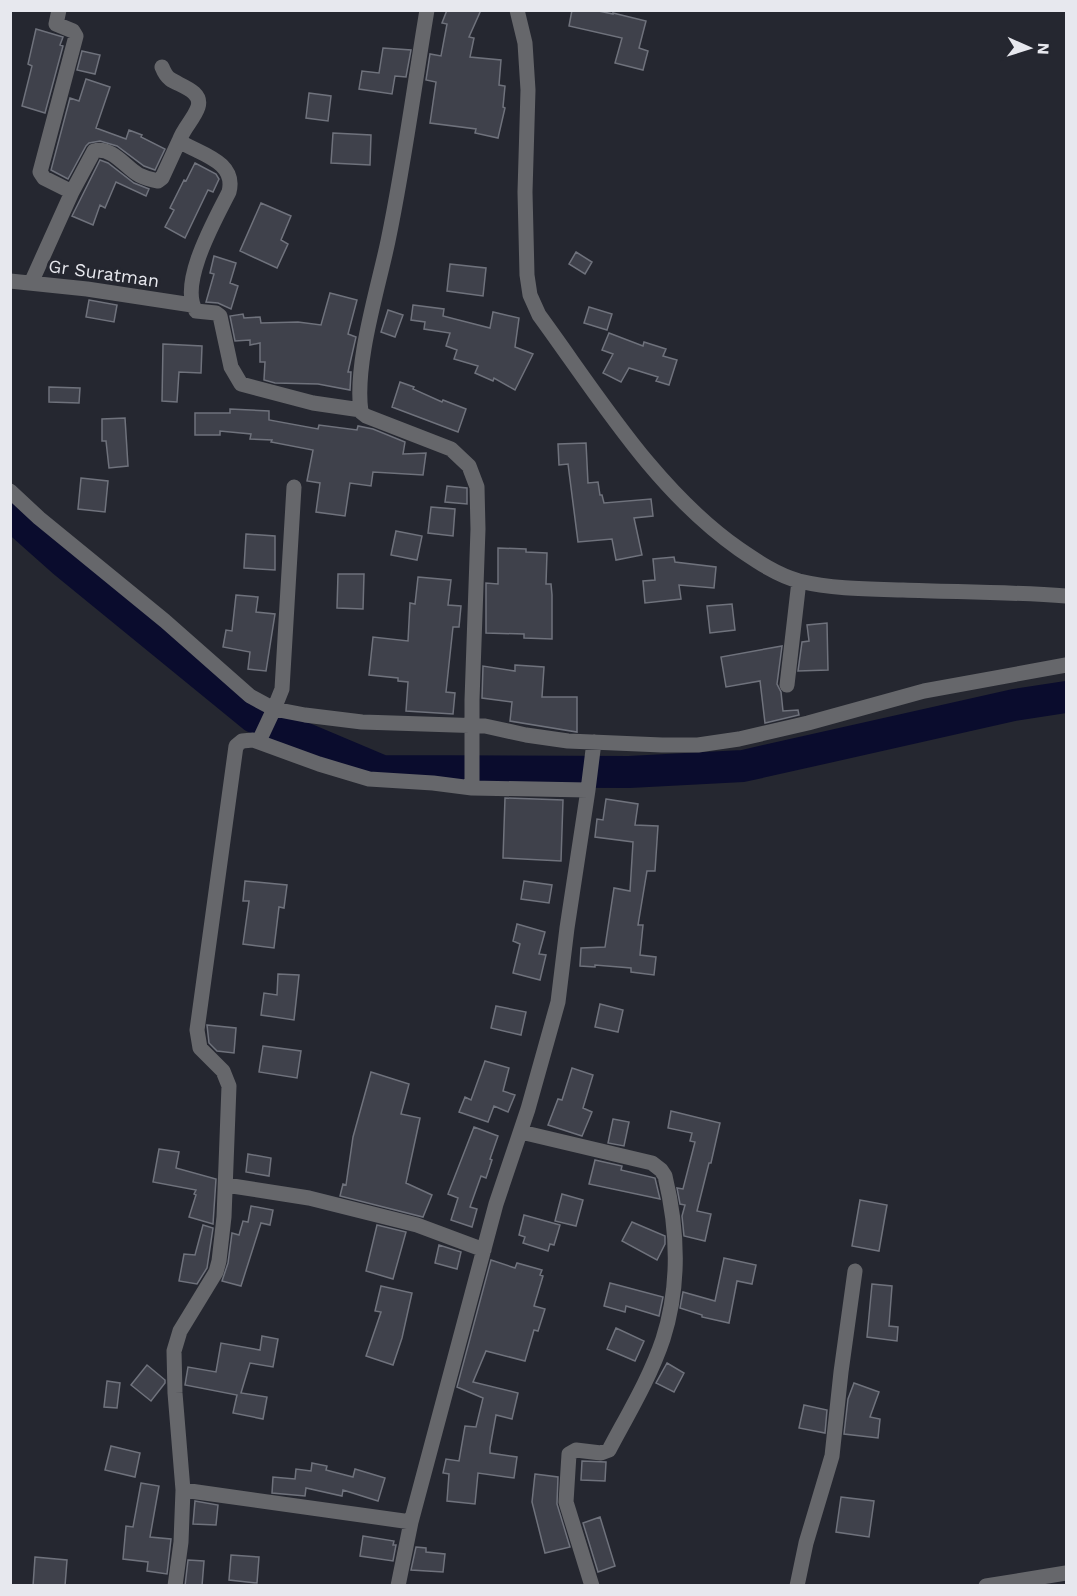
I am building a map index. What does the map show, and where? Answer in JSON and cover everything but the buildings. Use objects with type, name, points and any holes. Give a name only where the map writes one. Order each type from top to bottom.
[{"type":"street","points":[[59,10],[56,24],[73,31],[75,36],[40,171],[44,178],[72,192]]},
{"type":"street","points":[[427,10],[389,238],[363,364],[361,410],[371,419],[445,445],[464,459],[477,487],[472,784]]},
{"type":"street","points":[[517,10],[526,54],[528,90],[525,192],[527,275],[534,307],[640,453],[685,503],[711,528],[764,567],[799,581],[842,588],[1066,596]]},
{"type":"street","points":[[32,283],[72,192],[86,163],[96,150],[102,150],[122,161],[140,176],[158,181],[162,178],[184,127],[197,109],[198,98],[189,89],[168,78],[162,67]]},
{"type":"street","points":[[179,141],[224,166],[231,178],[229,192],[194,271],[192,305]]},
{"type":"street","name":"Gr Suratman","points":[[10,281],[192,305],[196,311],[216,313],[220,316],[231,367],[241,384],[313,403],[361,410]]},
{"type":"street","points":[[261,737],[282,689],[294,487]]},
{"type":"street","points":[[10,491],[39,519],[165,621],[250,696],[273,712],[362,722],[473,725],[594,745],[689,745],[738,739],[808,723],[924,691],[1066,665]]},
{"type":"street","points":[[787,685],[799,581]]},
{"type":"street","points":[[175,1586],[181,1542],[183,1490],[174,1351],[180,1330],[216,1272],[219,1261],[225,1185],[229,1086],[223,1071],[200,1048],[197,1030],[235,750],[242,741],[261,737],[319,764],[369,779],[472,784],[589,783]]},
{"type":"street","points":[[398,1586],[411,1522],[496,1204],[521,1132],[558,1002],[594,745]]},
{"type":"street","points":[[521,1132],[652,1164],[665,1176],[674,1226],[676,1245],[670,1314],[656,1358],[609,1450],[601,1454],[576,1450],[569,1454],[566,1502],[592,1586]]},
{"type":"street","points":[[225,1185],[309,1198],[417,1226],[484,1250]]},
{"type":"street","points":[[797,1586],[806,1544],[832,1456],[855,1271]]},
{"type":"street","points":[[183,1490],[411,1522]]},
{"type":"street","points":[[986,1586],[1029,1582],[1066,1573]]},
{"type":"waterway","points":[[10,514],[63,561],[254,717],[382,771],[629,772],[743,766],[1014,705],[1066,697]]}]
